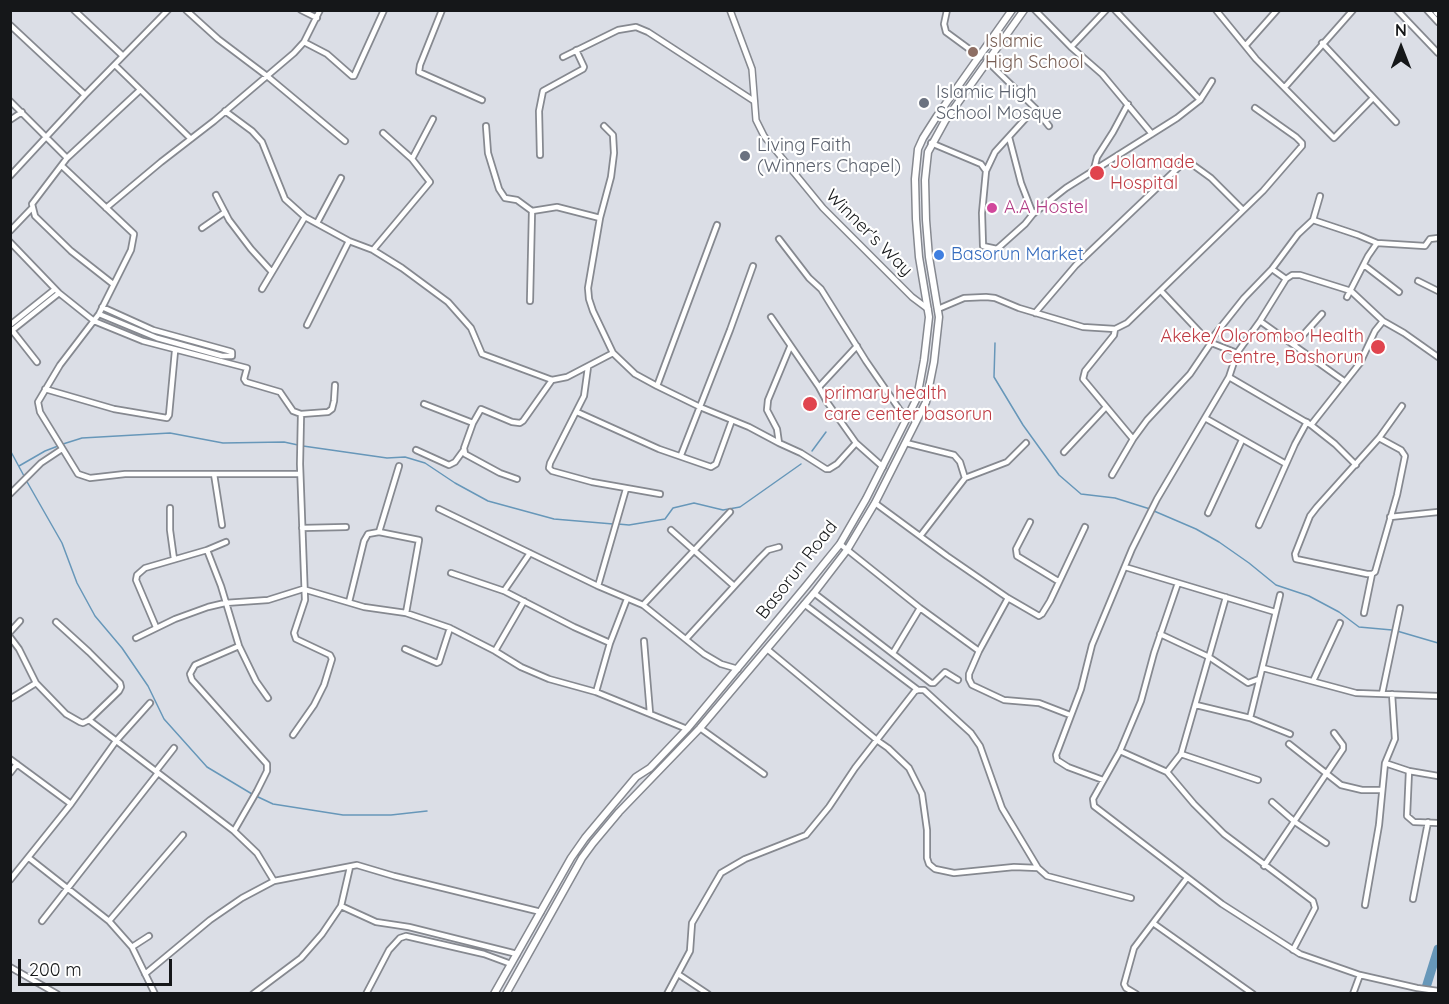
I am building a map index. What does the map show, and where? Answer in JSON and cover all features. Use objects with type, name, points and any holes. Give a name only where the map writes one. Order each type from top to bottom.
[{"type":"main road","name":"Basorun Road","points":[[494,993],[585,838],[636,777],[650,768],[687,729],[840,544],[883,467],[920,389],[928,328],[928,309],[919,257],[915,179],[918,149],[937,116],[1012,10]]},
{"type":"main road","name":"Basorun Road","points":[[506,993],[582,858],[593,843],[619,812],[700,728],[767,650],[847,550],[875,503],[929,392],[938,329],[938,309],[929,257],[926,220],[926,159],[931,143],[945,121],[1024,10]]},
{"type":"main road","points":[[937,116],[945,121]]},
{"type":"street","points":[[74,10],[123,56]]},
{"type":"street","points":[[10,176],[84,95],[168,10]]},
{"type":"street","points":[[186,10],[218,39],[267,76],[345,141]]},
{"type":"street","points":[[301,10],[317,18]]},
{"type":"street","points":[[106,208],[267,76],[304,42],[320,10]]},
{"type":"street","points":[[304,42],[327,54],[354,76],[384,10]]},
{"type":"street","points":[[442,10],[420,65],[420,72],[482,100]]},
{"type":"street","name":"Winner's Way","points":[[730,10],[752,69],[756,120],[764,136],[806,189],[873,259],[912,297],[928,309]]},
{"type":"street","points":[[947,10],[944,24],[946,32],[980,57]]},
{"type":"street","points":[[1035,10],[1071,48],[1102,74],[1152,134]]},
{"type":"street","points":[[1071,48],[1107,10]]},
{"type":"street","points":[[1115,10],[1200,100]]},
{"type":"street","points":[[1216,10],[1257,59],[1334,138],[1373,98]]},
{"type":"street","points":[[1246,45],[1277,10]]},
{"type":"street","points":[[1285,87],[1353,10]]},
{"type":"street","points":[[1397,10],[1438,53]]},
{"type":"street","points":[[1427,10],[1438,22]]},
{"type":"street","points":[[10,25],[84,95]]},
{"type":"street","points":[[563,57],[618,30],[636,27],[648,32],[754,101]]},
{"type":"street","points":[[1322,43],[1396,122]]},
{"type":"street","points":[[540,155],[539,111],[543,91],[583,69],[584,66],[576,50]]},
{"type":"street","points":[[987,61],[1035,108],[1048,126]]},
{"type":"street","points":[[115,65],[191,139]]},
{"type":"street","points":[[1035,108],[995,152],[986,171],[982,213],[984,246],[997,249],[1033,214],[1066,188],[1152,134],[1200,100],[1212,81]]},
{"type":"street","points":[[10,231],[32,208],[34,202],[67,158],[140,91]]},
{"type":"street","points":[[10,101],[67,158]]},
{"type":"street","points":[[1094,169],[1096,157],[1128,104]]},
{"type":"street","points":[[938,309],[964,298],[986,297],[1083,327],[1115,329],[1127,322],[1281,173],[1303,145],[1296,137],[1255,108]]},
{"type":"street","points":[[225,111],[262,142],[283,195],[305,217],[349,241],[373,250],[410,273],[448,302],[471,328],[482,354],[552,380],[567,377],[613,353]]},
{"type":"street","points":[[10,120],[22,112]]},
{"type":"street","points":[[412,159],[433,119]]},
{"type":"street","points":[[486,126],[488,153],[505,198],[517,200],[532,211],[556,207],[600,218]]},
{"type":"street","points":[[604,126],[613,135],[614,153],[611,177],[600,218],[590,278],[589,299],[613,353],[635,374],[657,386],[749,427],[801,453],[823,467],[829,469],[837,464],[856,443]]},
{"type":"street","points":[[373,250],[430,182],[412,159],[383,133]]},
{"type":"street","points":[[1009,136],[1021,183],[1033,214]]},
{"type":"street","points":[[931,143],[981,164],[986,171]]},
{"type":"street","points":[[1035,313],[1076,265],[1184,162],[1189,162],[1211,178],[1243,210]]},
{"type":"street","points":[[62,166],[134,234],[131,250],[99,314],[38,402],[40,412],[74,470],[84,478],[125,474],[300,474]]},
{"type":"street","points":[[317,223],[341,178]]},
{"type":"street","points":[[216,195],[251,249],[271,271]]},
{"type":"street","points":[[1112,476],[1133,439],[1147,420],[1190,374],[1244,298],[1272,269],[1298,234],[1313,220],[1320,196]]},
{"type":"street","points":[[32,208],[35,216],[71,251],[113,284]]},
{"type":"street","points":[[530,301],[532,211]]},
{"type":"street","points":[[202,228],[225,212]]},
{"type":"street","points":[[262,289],[305,217]]},
{"type":"street","points":[[1313,220],[1377,243],[1425,246],[1430,239],[1438,238]]},
{"type":"street","points":[[657,386],[717,225]]},
{"type":"street","points":[[779,239],[820,289],[906,419]]},
{"type":"street","points":[[307,325],[349,241]]},
{"type":"street","points":[[10,242],[57,291],[94,321],[175,351],[247,368],[244,379],[246,382],[280,392],[292,410],[301,414],[328,412],[332,409],[335,386]]},
{"type":"street","points":[[1347,297],[1377,243]]},
{"type":"street","points":[[1365,265],[1399,292]]},
{"type":"street","points":[[681,455],[753,266]]},
{"type":"street","points":[[1272,269],[1286,279]]},
{"type":"street","points":[[1103,780],[1068,767],[1057,760],[1056,755],[1081,689],[1092,645],[1157,498],[1229,376],[1237,353],[1286,279],[1292,275],[1300,275],[1351,291],[1383,321],[1438,357]]},
{"type":"street","points":[[1418,281],[1438,291]]},
{"type":"street","points":[[38,362],[11,329],[57,291]]},
{"type":"street","points":[[1161,291],[1210,343],[1237,353]]},
{"type":"street","points":[[99,314],[157,338],[222,356],[232,356],[230,351],[153,330],[102,308]]},
{"type":"street","points":[[1293,345],[1322,314]]},
{"type":"street","points":[[771,317],[856,443],[883,467]]},
{"type":"street","points":[[1260,321],[1344,381]]},
{"type":"street","points":[[1258,525],[1286,464],[1309,424],[1360,363],[1375,331],[1383,321]]},
{"type":"street","points":[[1115,329],[1114,335],[1085,371],[1083,377],[1133,439]]},
{"type":"street","points":[[819,387],[857,346]]},
{"type":"street","points":[[779,443],[777,429],[767,410],[768,400],[790,347]]},
{"type":"street","points":[[45,389],[114,409],[167,418],[175,351]]},
{"type":"street","points":[[588,367],[584,396],[549,468],[552,471],[626,489],[660,494]]},
{"type":"street","points":[[1229,376],[1309,424],[1329,439],[1356,465]]},
{"type":"street","points":[[416,450],[448,465],[455,462],[463,452],[473,423],[481,409],[512,422],[523,422],[552,380]]},
{"type":"street","points":[[424,404],[473,423]]},
{"type":"street","points":[[1372,574],[1296,559],[1295,556],[1310,516],[1379,438],[1402,406]]},
{"type":"street","points":[[1064,452],[1106,407]]},
{"type":"street","points":[[577,412],[651,446],[711,467],[714,466],[732,420]]},
{"type":"street","points":[[293,735],[314,705],[324,685],[332,659],[330,655],[294,636],[295,626],[305,600],[300,474],[301,414]]},
{"type":"street","points":[[1205,418],[1286,464]]},
{"type":"street","points":[[1364,613],[1372,574],[1375,572],[1397,495],[1405,456],[1401,450],[1379,438]]},
{"type":"street","points":[[1208,513],[1242,440]]},
{"type":"street","points":[[906,443],[954,455],[960,462],[965,478]]},
{"type":"street","points":[[921,535],[965,478],[1007,462],[1026,443]]},
{"type":"street","points":[[10,494],[40,463],[61,446]]},
{"type":"street","points":[[463,452],[500,473],[518,479]]},
{"type":"street","points":[[379,532],[399,466]]},
{"type":"street","points":[[214,474],[222,525]]},
{"type":"street","points":[[598,586],[626,489]]},
{"type":"street","points":[[875,503],[947,556],[1008,598],[1039,616],[1050,601],[1084,527]]},
{"type":"street","points":[[170,508],[174,559]]},
{"type":"street","points":[[439,509],[598,586],[643,605],[704,654],[738,669]]},
{"type":"street","points":[[643,605],[730,512]]},
{"type":"street","points":[[1390,516],[1438,512]]},
{"type":"street","points":[[1030,522],[1016,549],[1017,556],[1058,581]]},
{"type":"street","points":[[302,528],[346,527]]},
{"type":"street","points":[[671,530],[733,585]]},
{"type":"street","points":[[349,602],[364,541],[368,534],[379,532],[419,540],[405,613]]},
{"type":"street","points":[[156,627],[136,580],[137,575],[145,568],[207,550],[226,542]]},
{"type":"street","points":[[840,544],[920,608],[979,651]]},
{"type":"street","points":[[686,639],[733,585],[768,550],[779,547]]},
{"type":"street","points":[[207,550],[238,646],[256,681],[268,698]]},
{"type":"street","points":[[504,591],[530,553]]},
{"type":"street","points":[[1125,567],[1275,612]]},
{"type":"street","points":[[451,573],[504,591],[610,643]]},
{"type":"street","points":[[1178,583],[1160,634],[1141,701],[1120,751],[1093,799],[1094,806],[1239,916],[1293,950],[1309,958],[1360,975],[1438,991]]},
{"type":"street","points":[[136,638],[175,619],[225,603],[268,600],[303,589],[379,610],[405,613],[450,628],[549,679],[596,692],[687,729]]},
{"type":"street","points":[[813,593],[931,683],[934,683],[945,672],[958,680]]},
{"type":"street","points":[[1250,718],[1281,595]]},
{"type":"street","points":[[1167,772],[1181,754],[1226,597]]},
{"type":"street","points":[[1008,598],[969,674],[972,685],[1004,700],[1039,703],[1070,715]]},
{"type":"street","points":[[596,692],[610,643],[627,599]]},
{"type":"street","points":[[495,651],[524,601]]},
{"type":"street","points":[[804,604],[918,690]]},
{"type":"street","points":[[893,653],[920,608]]},
{"type":"street","points":[[1382,694],[1400,608]]},
{"type":"street","points":[[20,621],[10,634],[36,683],[66,714],[83,723],[119,691],[120,683],[56,622]]},
{"type":"street","points":[[1313,681],[1340,623]]},
{"type":"street","points":[[405,649],[437,663],[450,628]]},
{"type":"street","points":[[1160,634],[1209,657],[1248,683],[1259,679]]},
{"type":"street","points":[[644,641],[650,713]]},
{"type":"street","points":[[234,831],[267,771],[267,761],[192,681],[190,674],[195,665],[238,646]]},
{"type":"street","points":[[767,650],[895,754],[909,768],[922,794],[928,845],[927,858],[929,864],[935,869],[954,873],[1014,867],[1038,868]]},
{"type":"street","points":[[1263,668],[1343,691],[1438,696]]},
{"type":"street","points":[[10,699],[36,683]]},
{"type":"street","points":[[667,993],[690,951],[692,923],[721,873],[745,859],[806,835],[829,807],[855,768],[918,690],[924,690],[938,701],[976,740],[1002,808],[1038,868],[1047,876],[1131,897]]},
{"type":"street","points":[[1365,905],[1379,825],[1385,763],[1395,739],[1392,694]]},
{"type":"street","points":[[10,880],[71,804],[116,741],[150,703]]},
{"type":"street","points":[[1196,705],[1250,718],[1290,734]]},
{"type":"street","points":[[89,720],[234,831],[257,853],[274,881]]},
{"type":"street","points":[[700,728],[764,774]]},
{"type":"street","points":[[1264,866],[1343,750],[1343,745],[1334,733]]},
{"type":"street","points":[[1289,744],[1341,785],[1381,790]]},
{"type":"street","points":[[42,921],[174,748]]},
{"type":"street","points":[[1120,751],[1167,772],[1224,834],[1315,903],[1315,908],[1293,950]]},
{"type":"street","points":[[1181,754],[1258,780]]},
{"type":"street","points":[[10,759],[71,804]]},
{"type":"street","points":[[1385,763],[1409,771],[1438,776]]},
{"type":"street","points":[[10,773],[17,764]]},
{"type":"street","points":[[1409,771],[1407,816],[1414,822],[1438,823]]},
{"type":"street","points":[[1272,802],[1295,822],[1326,843]]},
{"type":"street","points":[[1413,899],[1428,822]]},
{"type":"street","points":[[109,921],[183,835]]},
{"type":"street","points":[[29,858],[109,921],[132,947],[155,993]]},
{"type":"street","points":[[146,974],[210,920],[274,881],[350,867],[361,866],[541,912]]},
{"type":"street","points":[[253,993],[302,958],[322,934],[341,906],[350,867]]},
{"type":"street","points":[[1136,993],[1126,988],[1124,984],[1138,940],[1187,878]]},
{"type":"street","points":[[341,906],[376,922],[409,927],[517,954]]},
{"type":"street","points":[[1153,923],[1246,992],[1253,993]]},
{"type":"street","points":[[132,947],[149,936]]},
{"type":"street","points":[[366,993],[389,950],[400,938],[406,936],[484,954],[511,964]]},
{"type":"street","points":[[10,967],[57,993]]},
{"type":"street","points":[[678,974],[708,993]]},
{"type":"street","points":[[1353,993],[1360,975]]},
{"type":"waterway","points":[[995,343],[994,377],[1023,425],[1059,475],[1081,494],[1115,498],[1150,509]]},
{"type":"waterway","points":[[812,451],[826,432]]},
{"type":"waterway","points":[[63,444],[82,438],[170,433],[223,443],[284,442],[298,445]]},
{"type":"waterway","points":[[19,466],[58,446]]},
{"type":"waterway","points":[[303,446],[387,458],[405,457],[425,463],[488,501],[554,519],[613,524]]},
{"type":"waterway","points":[[10,450],[24,476]]},
{"type":"waterway","points":[[618,524],[629,525],[665,519],[673,508],[694,503],[723,510],[740,507],[801,464]]},
{"type":"waterway","points":[[26,480],[62,543],[77,583],[95,616],[122,648],[148,686],[164,719],[207,767],[252,794]]},
{"type":"waterway","points":[[1154,511],[1196,529],[1219,542],[1276,585],[1309,596],[1339,612],[1359,627],[1392,630]]},
{"type":"waterway","points":[[1397,631],[1438,643]]},
{"type":"waterway","points":[[256,796],[273,804],[343,815],[391,815],[427,811]]},
{"type":"waterway","points":[[1424,994],[1438,949]]},
{"type":"place","name":"Islamic High School","points":[[973,52]]},
{"type":"place","name":"Islamic High School Mosque","points":[[924,103]]},
{"type":"place","name":"Living Faith (Winners Chapel)","points":[[745,156]]},
{"type":"place","name":"Jolamade Hospital","points":[[1097,173]]},
{"type":"place","name":"A.A Hostel","points":[[992,208]]},
{"type":"place","name":"Basorun Market","points":[[939,255]]},
{"type":"place","name":"Akeke/Olorombo Health Centre, Bashorun","points":[[1378,347]]},
{"type":"place","name":"primary health care center basorun","points":[[810,404]]}]
